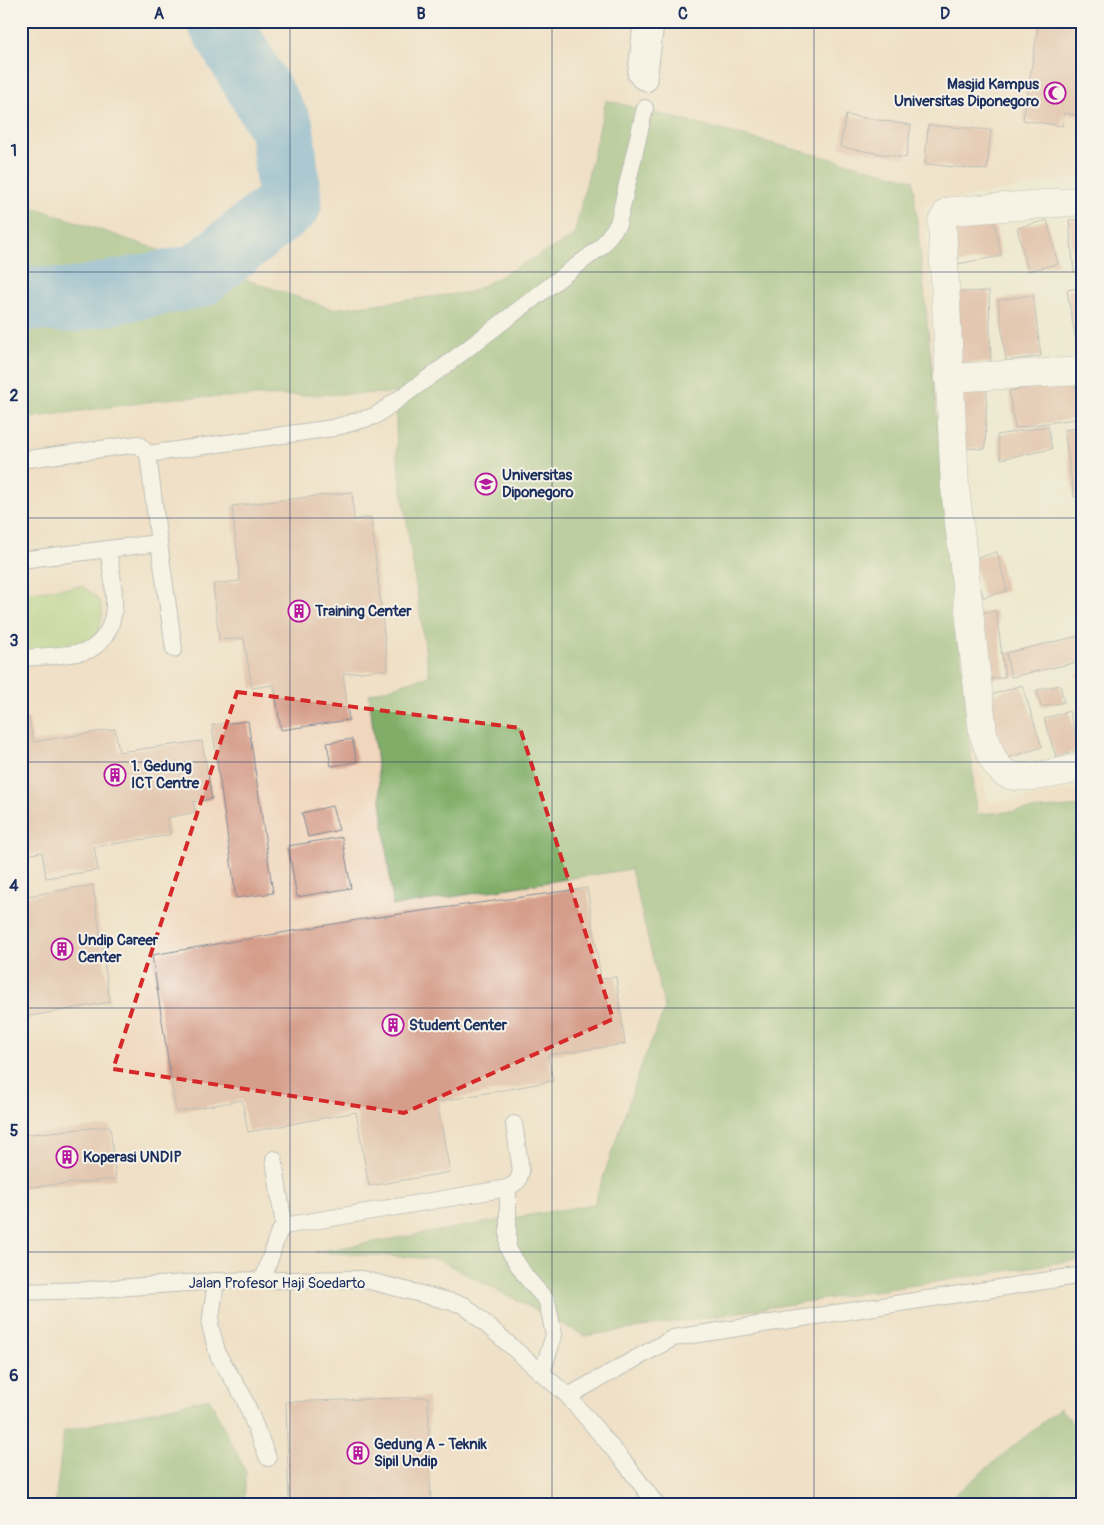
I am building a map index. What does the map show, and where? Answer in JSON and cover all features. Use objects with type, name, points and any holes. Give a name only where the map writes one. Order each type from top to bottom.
[{"type":"street","points":[[1083,200],[953,211],[948,212],[942,222],[955,488],[983,733],[995,764],[1006,773],[1018,776],[1083,767]]},
{"type":"street","points":[[949,378],[1083,371]]},
{"type":"lane","points":[[642,21],[636,75],[640,80],[648,82],[656,21]]},
{"type":"lane","points":[[148,454],[333,428],[376,416],[601,247],[618,224],[644,108]]},
{"type":"lane","points":[[21,460],[138,444],[148,454],[174,649]]},
{"type":"lane","points":[[21,560],[159,543]]},
{"type":"lane","points":[[21,658],[90,650],[108,633],[115,599],[108,549]]},
{"type":"lane","points":[[263,1280],[278,1234],[284,1226],[508,1188],[518,1181],[521,1171],[514,1124]]},
{"type":"lane","points":[[274,1159],[284,1226]]},
{"type":"lane","points":[[508,1188],[508,1249],[526,1277],[547,1301],[554,1334],[542,1374]]},
{"type":"lane","points":[[568,1396],[673,1338],[1083,1275]]},
{"type":"lane","name":"Jalan Profesor Haji Soedarto","points":[[21,1292],[86,1290],[216,1281],[362,1279],[464,1305],[568,1396],[656,1504]]},
{"type":"lane","points":[[216,1281],[210,1324],[218,1355],[243,1396],[268,1458]]},
{"type":"highlighted area","points":[[237,692],[520,728],[613,1019],[404,1113],[113,1069]]},
{"type":"shaded area","name":"Universitas Diponegoro","points":[[21,21],[1083,21],[1083,176],[923,205],[979,763],[989,803],[1083,788],[1083,1504],[21,1504]]},
{"type":"green space","points":[[606,100],[913,180],[977,814],[1080,806],[1083,819],[1083,1259],[585,1336],[437,1259],[315,1252],[594,1204],[643,1061],[665,1009],[631,869],[393,906],[369,694],[429,676],[397,456],[395,393],[178,398],[21,419],[21,203],[333,309],[471,292],[574,236]]},
{"type":"green space","points":[[82,586],[96,597],[100,602],[102,610],[99,628],[92,638],[77,647],[21,652],[21,593]]},
{"type":"green space","points":[[209,1398],[246,1472],[244,1504],[55,1504],[64,1431]]},
{"type":"green space","points":[[1060,1408],[1083,1435],[1083,1504],[943,1504]]},
{"type":"building","name":"Masjid Kampus Universitas Diponegoro","points":[[1039,21],[1083,21],[1083,116],[1064,113],[1062,126],[1023,120]]},
{"type":"building","points":[[846,115],[911,125],[906,158],[840,147]]},
{"type":"building","points":[[928,125],[991,130],[987,170],[925,164]]},
{"type":"building","points":[[993,214],[1001,256],[957,264],[952,225],[967,223]]},
{"type":"building","points":[[1083,219],[1083,271],[1074,272],[1069,220]]},
{"type":"building","points":[[1047,220],[1058,264],[1028,271],[1017,228]]},
{"type":"building","points":[[1083,287],[1083,365],[1080,365],[1067,290]]},
{"type":"building","points":[[989,291],[991,363],[959,363],[958,292]]},
{"type":"building","points":[[1033,295],[1041,356],[1006,361],[998,300]]},
{"type":"building","points":[[1074,380],[1081,418],[1015,428],[1009,391]]},
{"type":"building","points":[[964,387],[987,388],[985,449],[961,448]]},
{"type":"building","points":[[1048,426],[1052,449],[1001,459],[997,435]]},
{"type":"building","points":[[1083,427],[1083,495],[1074,497],[1064,430]]},
{"type":"building","name":"Training Center","points":[[352,492],[354,520],[371,517],[388,669],[343,674],[349,720],[281,730],[274,685],[252,688],[244,638],[219,640],[213,584],[240,581],[232,506]]},
{"type":"building","points":[[997,552],[1007,591],[983,597],[973,559]]},
{"type":"building","points":[[996,611],[1005,677],[986,680],[977,613]]},
{"type":"building","points":[[1083,635],[1083,661],[1011,677],[1006,653]]},
{"type":"building","points":[[1083,672],[1083,693],[1076,675]]},
{"type":"building","points":[[1022,685],[1042,747],[1005,759],[985,697]]},
{"type":"building","points":[[1060,685],[1064,702],[1041,707],[1037,690]]},
{"type":"building","points":[[1069,711],[1080,750],[1056,757],[1044,719]]},
{"type":"building","name":"1. Gedung ICT Centre","points":[[29,718],[33,742],[115,729],[119,752],[202,741],[212,799],[193,802],[195,812],[167,818],[170,835],[94,847],[98,870],[46,878],[42,852],[21,856],[21,719]]},
{"type":"building","points":[[248,721],[273,893],[236,898],[212,725]]},
{"type":"building","points":[[352,739],[357,762],[331,766],[327,743]]},
{"type":"building","points":[[332,806],[339,830],[308,837],[302,813]]},
{"type":"building","points":[[342,837],[351,888],[297,897],[288,846]]},
{"type":"building","name":"Undip Career Center","points":[[93,885],[110,1002],[25,1017],[21,1001],[21,897]]},
{"type":"building","name":"Student Center","points":[[587,888],[601,979],[616,977],[625,1044],[548,1055],[553,1081],[437,1102],[450,1172],[369,1186],[356,1112],[248,1132],[242,1100],[176,1112],[152,955],[357,920]]},
{"type":"building","name":"Koperasi UNDIP","points":[[110,1126],[116,1179],[21,1188],[21,1135]]},
{"type":"building","name":"Gedung A - Teknik Sipil Undip","points":[[428,1397],[431,1504],[289,1504],[286,1402]]},
{"type":"waterway","points":[[21,297],[69,301],[198,276],[290,203],[282,129],[219,21]]},
{"type":"place","name":"Masjid Kampus Universitas Diponegoro","points":[[1055,93]]},
{"type":"place","name":"Universitas Diponegoro","points":[[486,484]]},
{"type":"place","name":"Training Center","points":[[299,611]]},
{"type":"place","name":"1. Gedung ICT Centre","points":[[115,775]]},
{"type":"place","name":"Undip Career Center","points":[[62,949]]},
{"type":"place","name":"Student Center","points":[[393,1025]]},
{"type":"place","name":"Koperasi UNDIP","points":[[67,1157]]},
{"type":"place","name":"Gedung A - Teknik Sipil Undip","points":[[358,1453]]}]
